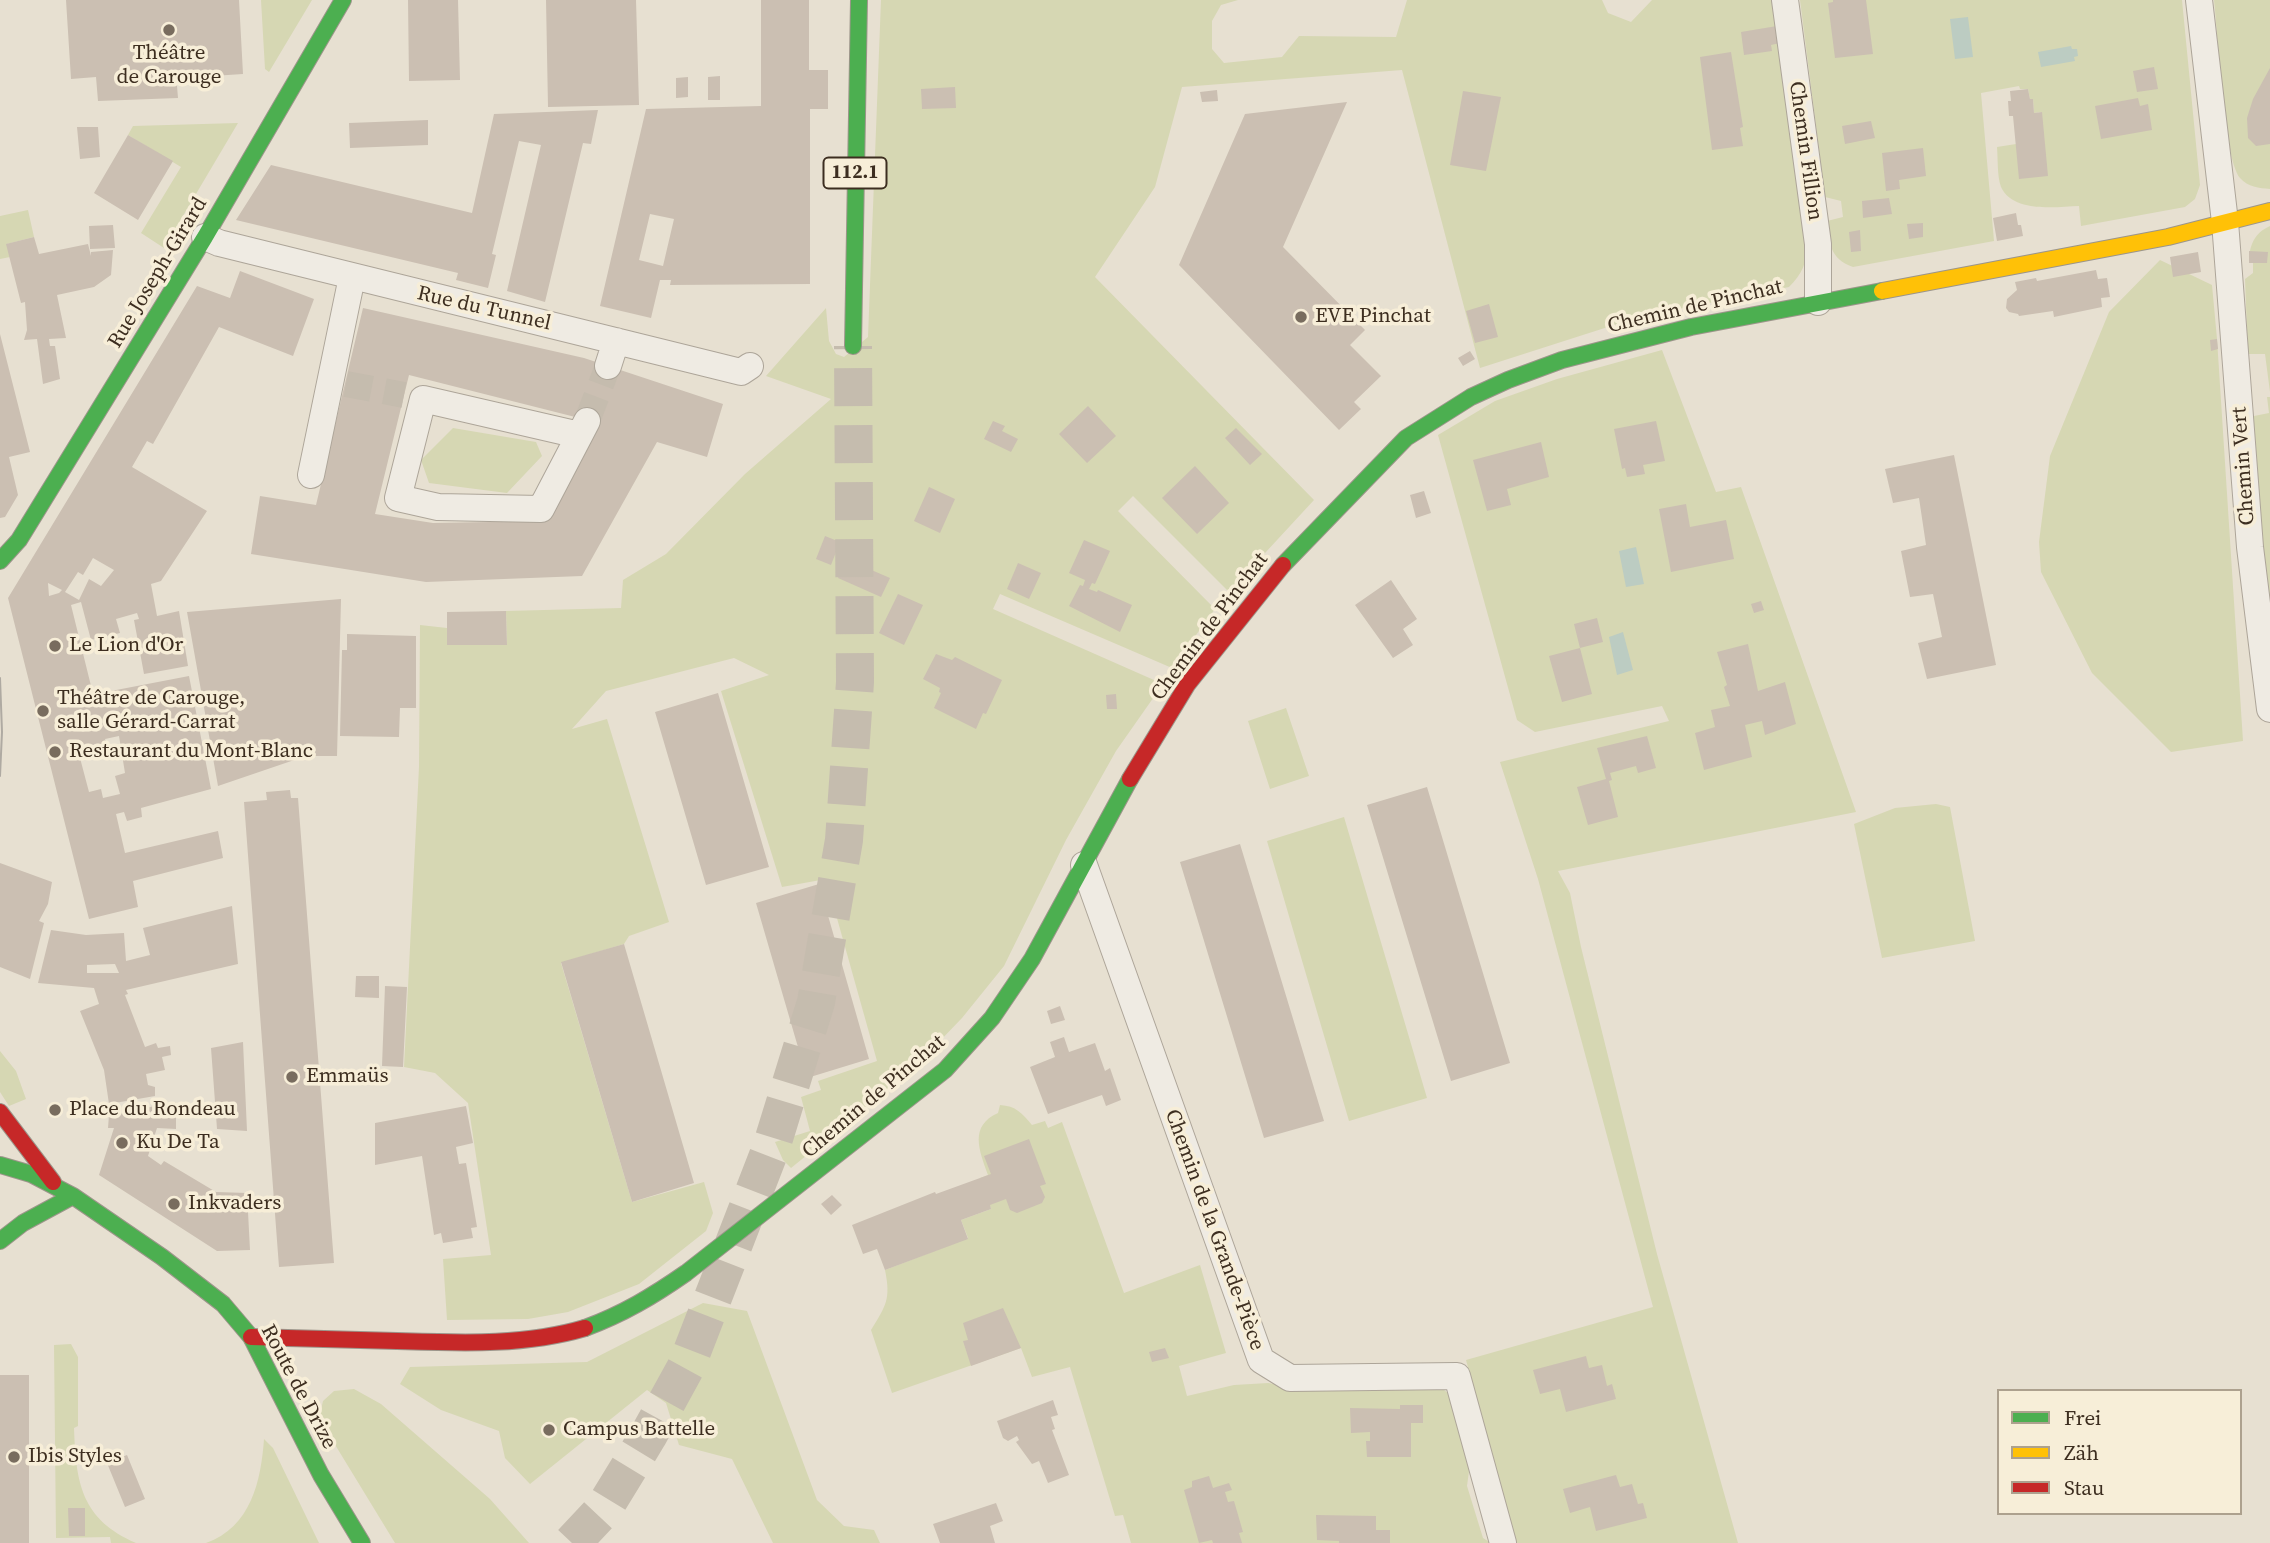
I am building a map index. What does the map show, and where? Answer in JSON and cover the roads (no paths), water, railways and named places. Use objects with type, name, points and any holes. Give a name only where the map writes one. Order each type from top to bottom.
[{"type":"street","name":"Rue Joseph-Girard","points":[[0,561],[19,540],[205,237],[343,0]]},
{"type":"street","name":"112.1","points":[[853,346],[859,0]]},
{"type":"street","name":"Chemin Fillion","points":[[1785,0],[1818,244],[1818,302]]},
{"type":"street","name":"Chemin Vert","points":[[2199,0],[2225,222],[2250,547],[2270,709]]},
{"type":"street","name":"Chemin de Pinchat","points":[[251,1337],[442,1343],[510,1341],[551,1336],[583,1329],[628,1311],[686,1273],[945,1070],[992,1018],[1032,959],[1129,780],[1187,685],[1280,568],[1406,438],[1471,397],[1562,360],[1691,327],[2168,236],[2270,211]]},
{"type":"street","name":"Rue du Tunnel","points":[[205,237],[219,243],[352,277],[741,372],[750,366]]},
{"type":"street","points":[[311,475],[339,382],[352,277]]},
{"type":"street","points":[[608,366],[616,341]]},
{"type":"street","points":[[413,397],[583,428],[541,509],[438,507],[398,498],[413,397]]},
{"type":"street","name":"Chemin de la Grande-Pièce","points":[[1084,865],[1261,1360],[1290,1378],[1457,1376],[1503,1543]]},
{"type":"street","points":[[0,1112],[55,1185]]},
{"type":"street","points":[[0,1165],[31,1174],[74,1196]]},
{"type":"street","points":[[0,1241],[23,1223],[74,1196]]},
{"type":"street","name":"Route de Drize","points":[[74,1196],[211,1293],[238,1320],[251,1337],[325,1483],[362,1543]]},
{"type":"tunnel","points":[[572,1543],[603,1510],[686,1367],[771,1148],[816,1002],[844,840],[855,682],[853,346]]},
{"type":"tunnel","points":[[587,421],[608,366]]},
{"type":"tunnel","points":[[346,384],[404,395]]},
{"type":"tram line","points":[[0,678],[0,776]]},
{"type":"place","name":"Théâtre de Carouge","points":[[169,30]]},
{"type":"place","name":"EVE Pinchat","points":[[1301,317]]},
{"type":"place","name":"Le Lion d'Or","points":[[55,646]]},
{"type":"place","name":"Théâtre de Carouge, salle Gérard-Carrat","points":[[43,711]]},
{"type":"place","name":"Restaurant du Mont-Blanc","points":[[55,752]]},
{"type":"place","name":"Emmaüs","points":[[292,1077]]},
{"type":"place","name":"Place du Rondeau","points":[[55,1110]]},
{"type":"place","name":"Ku De Ta","points":[[122,1143]]},
{"type":"place","name":"Inkvaders","points":[[174,1204]]},
{"type":"place","name":"Campus Battelle","points":[[549,1430]]},
{"type":"place","name":"Ibis Styles","points":[[14,1457]]}]
